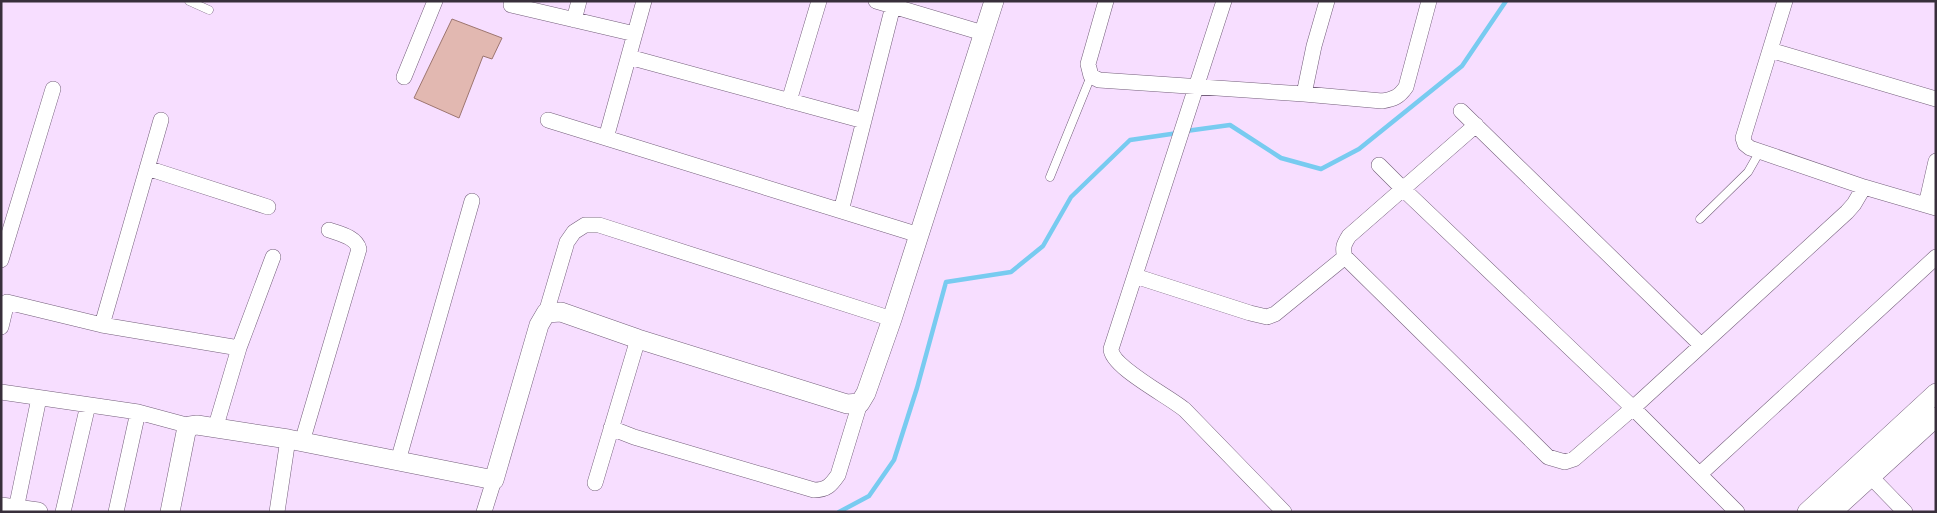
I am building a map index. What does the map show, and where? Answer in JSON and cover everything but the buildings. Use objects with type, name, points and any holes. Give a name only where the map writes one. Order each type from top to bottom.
[{"type":"street","points":[[404,77],[435,1]]},
{"type":"street","points":[[574,20],[579,1]]},
{"type":"street","points":[[606,138],[644,1]]},
{"type":"street","points":[[789,101],[819,1]]},
{"type":"street","points":[[876,1],[983,33]]},
{"type":"street","points":[[611,428],[634,437],[814,490],[823,490],[831,485],[838,475],[860,403],[866,393],[892,319],[994,1]]},
{"type":"street","points":[[1106,1],[1088,64],[1090,76],[1098,80],[1382,101],[1400,96],[1406,87],[1429,1]]},
{"type":"street","points":[[1224,1],[1111,349],[1111,354],[1117,362],[1134,376],[1174,400],[1185,410],[1284,512]]},
{"type":"street","points":[[1304,94],[1314,46],[1327,1]]},
{"type":"street","points":[[1785,1],[1743,138],[1745,144],[1750,148],[1864,187],[1931,207],[1936,161]]},
{"type":"street","points":[[511,5],[635,34]]},
{"type":"street","points":[[841,211],[893,6]]},
{"type":"street","points":[[1770,50],[1936,99]]},
{"type":"street","points":[[629,57],[864,121]]},
{"type":"street","points":[[1,260],[53,89]]},
{"type":"street","points":[[1462,110],[1701,344]]},
{"type":"street","points":[[102,325],[161,120]]},
{"type":"street","points":[[548,120],[919,235]]},
{"type":"street","points":[[1476,124],[1349,236],[1344,243],[1343,250],[1346,257],[1548,457],[1565,462],[1574,459],[1633,408],[1847,212],[1864,187]]},
{"type":"street","points":[[1379,165],[1633,408],[1737,512]]},
{"type":"street","points":[[147,168],[268,207]]},
{"type":"street","points":[[398,461],[472,201]]},
{"type":"street","points":[[484,512],[540,325],[546,313],[568,242],[574,232],[585,225],[599,226],[892,319]]},
{"type":"street","points":[[277,512],[295,440],[359,249],[358,243],[329,230]]},
{"type":"street","points":[[215,429],[239,348],[273,257]]},
{"type":"street","points":[[1135,276],[1255,315],[1267,317],[1276,314],[1346,257]]},
{"type":"street","points":[[1700,474],[1936,257]]},
{"type":"street","points":[[1,327],[4,302],[102,325],[239,348]]},
{"type":"street","points":[[546,313],[561,312],[638,339],[847,404],[860,403]]},
{"type":"street","points":[[595,483],[638,339]]},
{"type":"street","points":[[1,392],[138,412],[190,426],[197,425],[295,440],[494,480]]},
{"type":"street","points":[[1807,512],[1936,393]]},
{"type":"street","points":[[21,510],[39,398]]},
{"type":"street","points":[[63,512],[88,405]]},
{"type":"street","points":[[116,512],[138,412]]},
{"type":"street","points":[[1832,512],[1936,417]]},
{"type":"street","points":[[170,512],[186,432],[190,426]]},
{"type":"street","points":[[1871,477],[1905,512]]},
{"type":"lane","points":[[190,1],[209,10]]},
{"type":"lane","points":[[1050,177],[1090,76]]},
{"type":"lane","points":[[1700,219],[1748,172],[1760,151]]},
{"type":"waterway","points":[[1186,131],[1230,125],[1281,158],[1321,169],[1359,149],[1462,66],[1506,1]]},
{"type":"waterway","points":[[839,512],[869,496],[894,460],[917,388],[946,282],[1011,272],[1043,246],[1071,197],[1130,140],[1178,133]]}]
